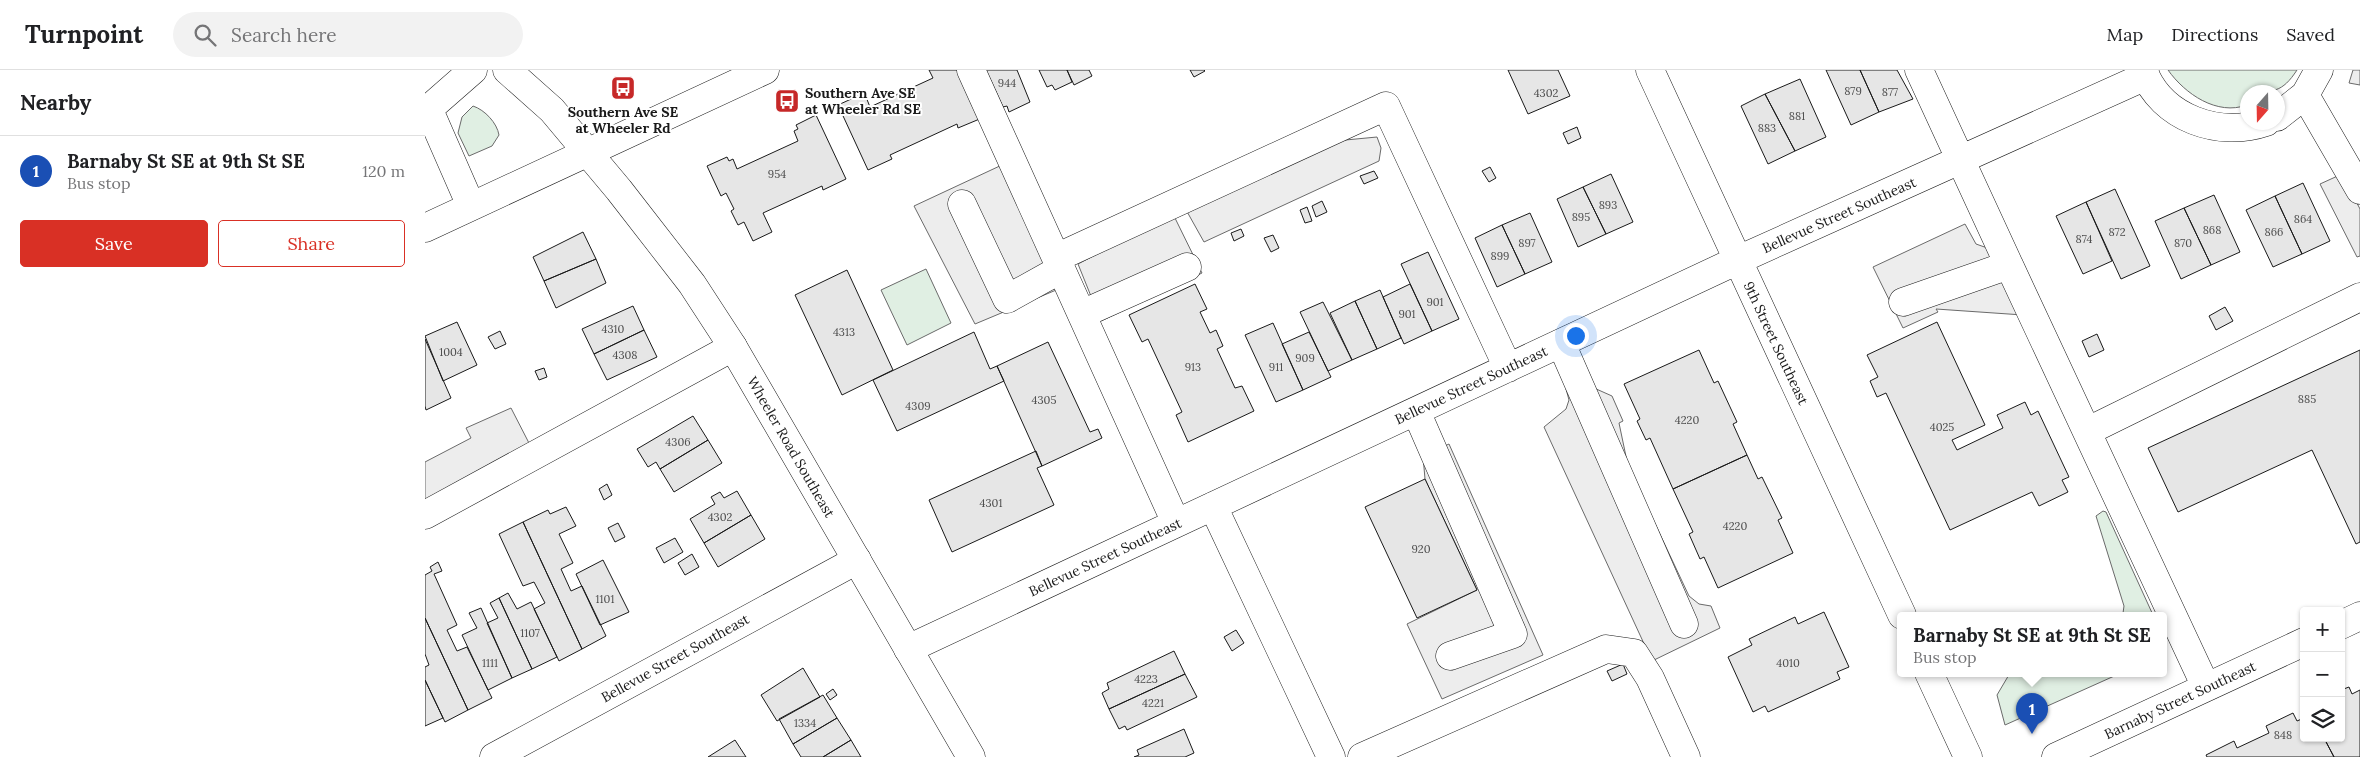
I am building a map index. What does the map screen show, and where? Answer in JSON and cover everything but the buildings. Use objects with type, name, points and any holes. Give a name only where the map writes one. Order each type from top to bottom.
[{"type":"street","points":[[471,206],[433,119],[425,112],[473,70]]},
{"type":"street","name":"Wheeler Road Southeast","points":[[507,70],[552,110],[691,284],[733,347],[971,757]]},
{"type":"street","points":[[425,228],[765,70]]},
{"type":"street","points":[[971,70],[1176,523]]},
{"type":"street","points":[[1919,70],[2207,687]]},
{"type":"street","points":[[2285,111],[2305,95],[2319,70]]},
{"type":"street","name":"9th Street Southeast","points":[[1657,72],[1738,260],[1901,612]]},
{"type":"street","points":[[2145,73],[2160,97],[2181,115],[2202,124],[2223,129],[2240,128]]},
{"type":"street","name":"Bellevue Street Southeast","points":[[908,649],[1738,260],[1961,160],[2145,73]]},
{"type":"street","points":[[2305,95],[2360,190]]},
{"type":"street","points":[[962,204],[1007,299],[1059,263],[1386,106],[1508,368]]},
{"type":"street","points":[[1903,302],[2009,265]]},
{"type":"street","points":[[1082,314],[1187,267]]},
{"type":"street","points":[[2088,431],[2360,297]]},
{"type":"street","points":[[1561,343],[1684,624]]},
{"type":"street","points":[[425,515],[733,347]]},
{"type":"street","points":[[1416,411],[1513,634],[1450,656]]},
{"type":"street","points":[[1213,506],[1331,757]]},
{"type":"street","name":"Bellevue Street Southeast","points":[[494,757],[857,560]]},
{"type":"street","points":[[2345,623],[2360,616]]},
{"type":"street","name":"Barnaby Street Southeast","points":[[2056,757],[2300,644]]},
{"type":"street","points":[[1362,757],[1606,648],[1634,653],[1650,678],[1686,757]]},
{"type":"street","points":[[1931,677],[1968,757]]},
{"type":"green space","points":[[2168,70],[2297,70],[2284,85],[2240,85],[2240,107],[2236,108],[2224,108],[2203,101],[2175,79]]},
{"type":"green space","points":[[473,106],[490,118],[496,126],[499,135],[492,146],[469,156],[458,133],[462,117]]},
{"type":"green space","points":[[926,269],[951,323],[907,345],[881,290]]},
{"type":"green space","points":[[2103,511],[2106,512],[2152,612],[2123,612],[2124,606],[2096,516]]},
{"type":"green space","points":[[2008,677],[2112,677],[2005,725],[1997,695]]},
{"type":"shaded area","points":[[2353,70],[2360,70],[2360,85],[2349,83]]},
{"type":"shaded area","points":[[1377,137],[1381,148],[1379,161],[1204,242],[1185,208],[1335,141]]},
{"type":"shaded area","points":[[1004,164],[1061,288],[975,324],[914,206]]},
{"type":"shaded area","points":[[2342,174],[2360,209],[2360,256],[2357,257],[2320,184]]},
{"type":"shaded area","points":[[1173,214],[1202,273],[1101,321],[1078,264]]},
{"type":"shaded area","points":[[1965,224],[1976,244],[1993,250],[2023,315],[1936,309],[1938,312],[1903,328],[1873,267]]},
{"type":"shaded area","points":[[1594,388],[1612,396],[1623,421],[1619,423],[1628,466],[1689,596],[1699,604],[1711,606],[1720,628],[1652,661],[1544,427],[1566,409],[1569,400],[1566,389]]},
{"type":"shaded area","points":[[511,408],[530,445],[425,501],[425,462],[471,438],[466,428]]},
{"type":"shaded area","points":[[1449,444],[1543,655],[1442,699],[1407,624],[1477,590],[1425,479],[1423,456]]},
{"type":"place","name":"Southern Ave SE at Wheeler Rd","points":[[623,88]]},
{"type":"place","name":"Southern Ave SE at Wheeler Rd SE","points":[[787,101]]},
{"type":"place","name":"Barnaby St SE at 9th St SE","points":[[2032,734]]}]
